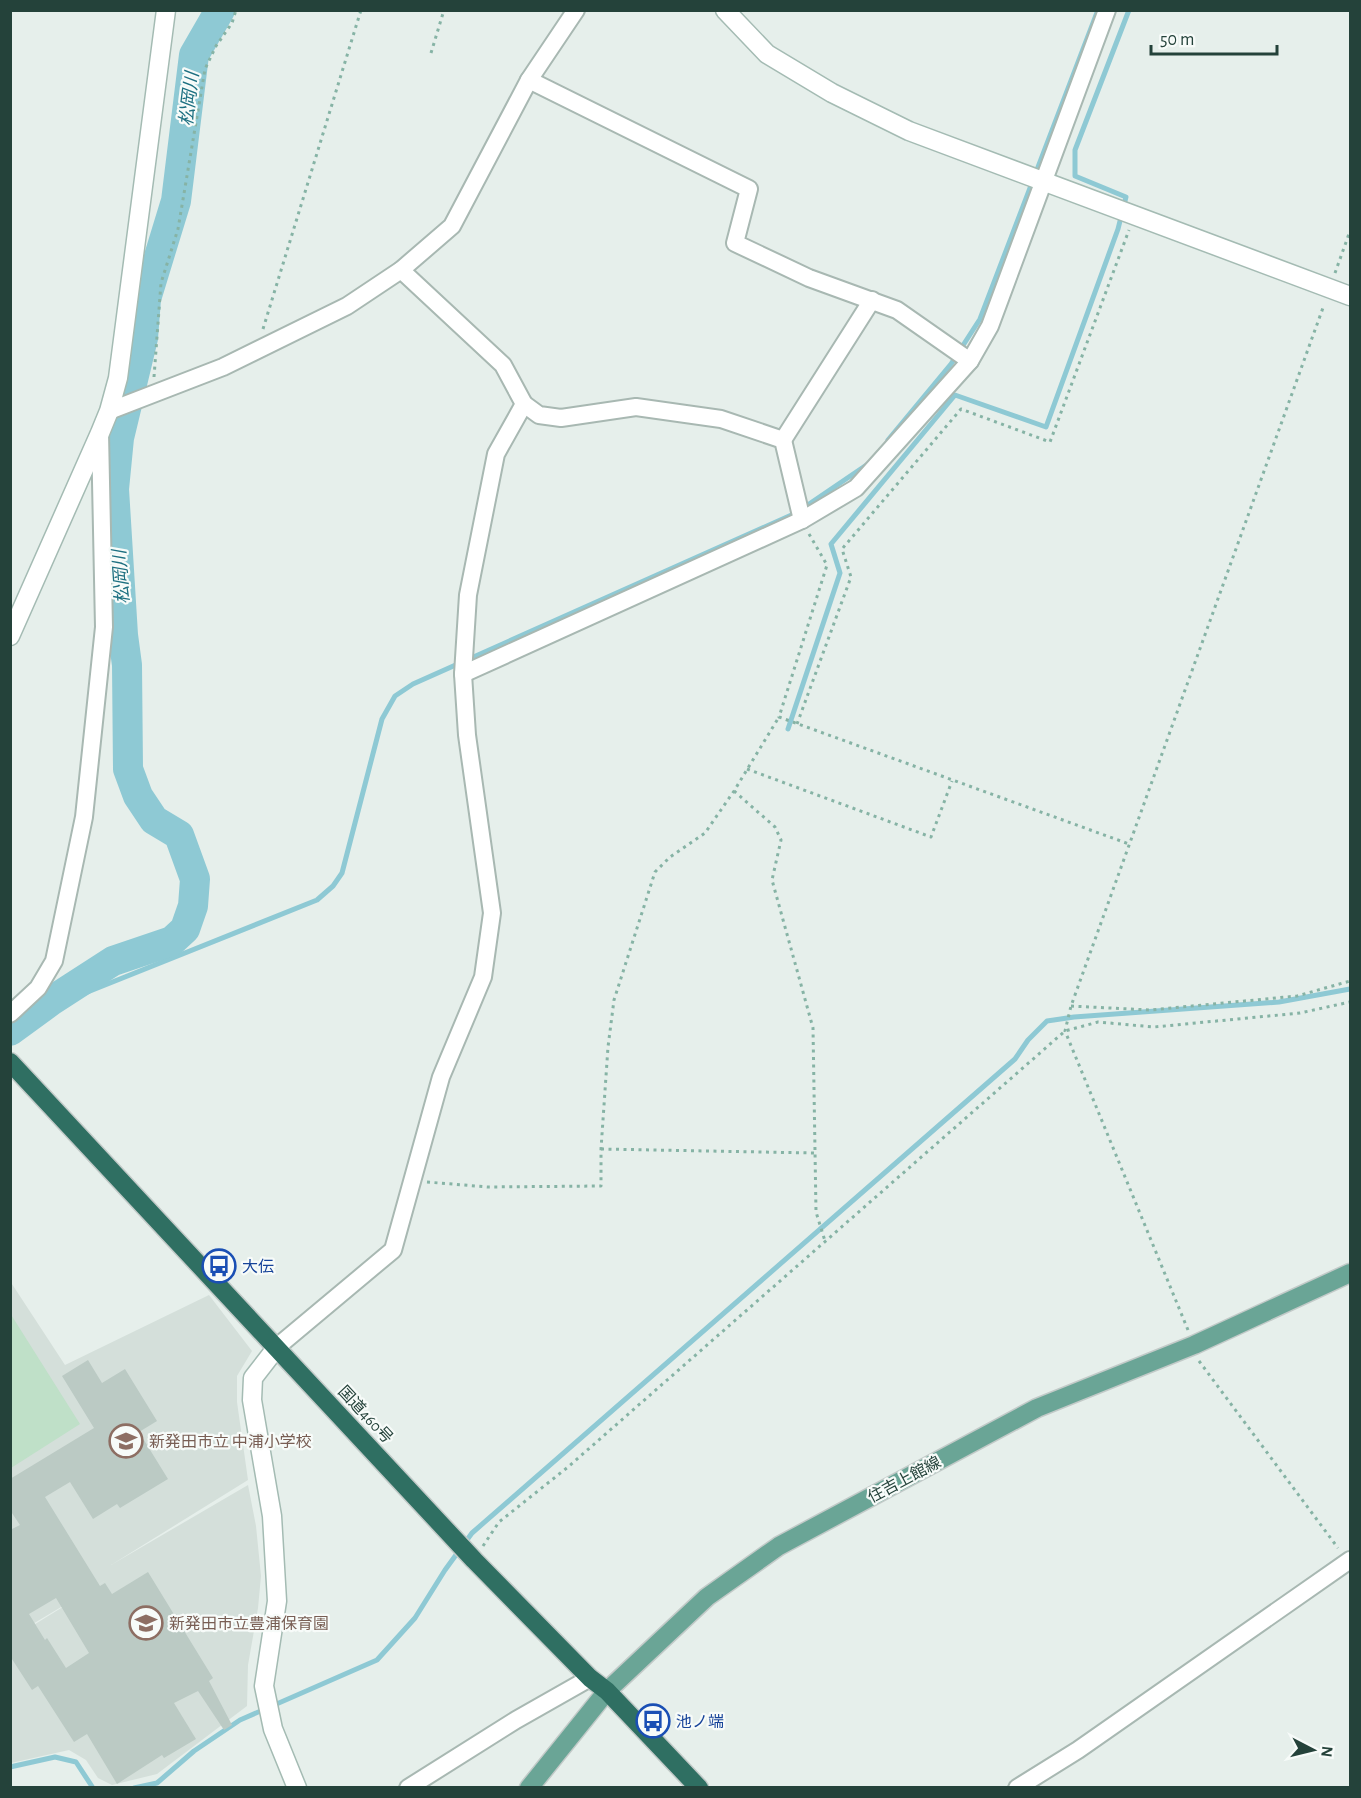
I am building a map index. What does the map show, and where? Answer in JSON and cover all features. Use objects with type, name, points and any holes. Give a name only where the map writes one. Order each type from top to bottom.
[{"type":"highway","name":"国道460号","points":[[10,1062],[474,1560],[590,1678],[607,1691],[699,1788]]},
{"type":"main road","name":"住吉上館線","points":[[529,1788],[607,1691],[707,1597],[779,1546],[1037,1408],[1194,1345],[1350,1273]]},
{"type":"street","points":[[10,636],[100,433],[118,378],[166,10]]},
{"type":"street","points":[[109,411],[223,367],[347,306],[401,270],[452,226],[529,80],[576,10]]},
{"type":"street","points":[[724,10],[767,54],[832,93],[909,131],[1350,296]]},
{"type":"street","points":[[463,674],[802,520],[856,488],[970,361],[990,326],[1107,10]]},
{"type":"street","points":[[529,80],[749,189],[735,243],[809,278],[897,309],[970,361]]},
{"type":"street","points":[[401,270],[503,365],[524,404],[539,415],[561,418],[636,407],[721,419],[783,440]]},
{"type":"street","points":[[802,520],[783,440],[872,300]]},
{"type":"street","points":[[297,1788],[273,1729],[264,1686],[277,1601],[272,1516],[252,1400],[253,1378],[278,1347],[393,1251],[441,1077],[483,977],[492,914],[467,735],[463,674],[468,595],[496,454],[524,404]]},
{"type":"street","points":[[10,1014],[38,988],[54,961],[84,816],[104,627],[100,433]]},
{"type":"street","points":[[1017,1788],[1078,1750],[1349,1561]]},
{"type":"street","points":[[408,1788],[516,1720],[590,1678]]},
{"type":"path","points":[[152,394],[161,283],[178,229],[205,69],[216,46],[232,23],[236,10]]},
{"type":"path","points":[[256,351],[361,10]]},
{"type":"path","points":[[431,52],[444,10]]},
{"type":"path","points":[[797,724],[851,577],[842,549],[961,409],[1050,442],[1135,214]]},
{"type":"path","points":[[1349,1561],[1195,1355],[1194,1345],[1065,1031],[1071,1006],[1350,231]]},
{"type":"path","points":[[414,1181],[487,1187],[601,1186],[601,1149],[608,1047],[614,1000],[656,872],[670,857],[705,832],[734,791],[779,717],[827,565],[802,520]]},
{"type":"path","points":[[779,717],[1129,844]]},
{"type":"path","points":[[747,769],[931,837],[952,781]]},
{"type":"path","points":[[734,791],[775,827],[781,840],[772,880],[813,1028],[816,1212],[825,1241]]},
{"type":"path","points":[[1071,1006],[1150,1010],[1297,996],[1350,981]]},
{"type":"path","points":[[474,1560],[499,1522],[567,1467],[1065,1031],[1098,1022],[1154,1027],[1300,1013],[1350,1002]]},
{"type":"path","points":[[601,1149],[814,1153]]},
{"type":"shaded area","points":[[10,1281],[65,1365],[209,1295],[252,1351],[237,1376],[237,1402],[248,1480],[111,1565],[248,1485],[256,1526],[261,1576],[248,1665],[247,1706],[157,1774],[112,1785],[98,1778],[86,1760],[69,1750],[11,1763],[11,1639],[108,1579],[11,1637]]},
{"type":"green space","points":[[10,1313],[80,1424],[11,1468],[10,1468]]},
{"type":"building","points":[[88,1360],[102,1383],[125,1369],[157,1421],[139,1432],[168,1479],[120,1508],[117,1504],[93,1519],[70,1482],[45,1497],[100,1586],[105,1583],[112,1594],[148,1572],[213,1678],[209,1681],[232,1725],[224,1730],[198,1691],[174,1703],[196,1739],[164,1758],[162,1755],[117,1784],[87,1734],[74,1742],[38,1686],[32,1690],[10,1656],[10,1530],[20,1525],[10,1510],[10,1479],[94,1428],[62,1376]],"holes":[[[56,1598],[89,1653],[66,1668],[29,1614]]]},
{"type":"waterway","name":"松岡川","points":[[10,1031],[113,961],[172,941],[185,929],[193,906],[195,879],[179,835],[154,820],[138,796],[128,769],[127,665],[114,489],[119,438],[143,338],[146,299],[176,201],[194,55],[220,10]]},
{"type":"waterway","points":[[888,440],[951,364],[980,319],[1098,10]]},
{"type":"waterway","points":[[788,729],[840,573],[831,544],[955,395],[1046,427],[1118,229],[1126,197],[1075,176],[1075,150],[1129,10]]},
{"type":"waterway","points":[[51,1001],[85,993],[317,900],[333,886],[342,873],[382,719],[395,696],[413,684],[796,513],[868,464]]},
{"type":"waterway","points":[[134,1788],[157,1783],[194,1751],[240,1720],[377,1660],[415,1618],[445,1570],[472,1533],[1015,1059],[1028,1040],[1047,1021],[1279,1002],[1350,989]]},
{"type":"waterway","points":[[10,1767],[55,1757],[76,1762],[93,1788]]},
{"type":"place","name":"大伝","points":[[219,1266]]},
{"type":"place","name":"新発田市立 中浦小学校","points":[[126,1441]]},
{"type":"place","name":"新発田市立豊浦保育園","points":[[146,1623]]},
{"type":"place","name":"池ノ端","points":[[653,1721]]}]
